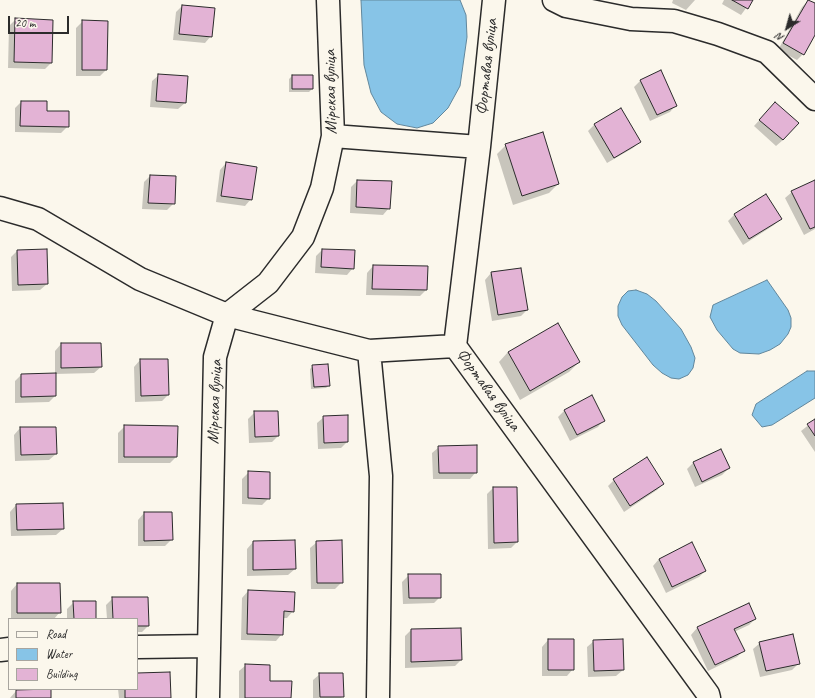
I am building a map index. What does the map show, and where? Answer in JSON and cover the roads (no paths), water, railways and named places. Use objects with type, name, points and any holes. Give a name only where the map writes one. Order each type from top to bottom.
[{"type":"street","name":"Мірская вуліца","points":[[208,698],[215,357],[227,315],[268,283],[303,237],[322,188],[333,136],[328,0]]},
{"type":"street","name":"Фортавая вуліца","points":[[494,0],[479,146],[455,346],[708,694],[709,698]]},
{"type":"street","points":[[554,0],[566,6],[631,19],[674,21],[718,34],[767,52],[815,99]]},
{"type":"street","points":[[333,136],[479,146]]},
{"type":"street","points":[[0,208],[38,219],[140,280],[227,315],[369,351],[455,346]]},
{"type":"street","points":[[369,351],[381,476],[378,698]]},
{"type":"street","points":[[138,648],[209,646]]},
{"type":"water","points":[[361,0],[460,0],[466,15],[467,37],[460,86],[448,108],[433,123],[417,128],[397,124],[381,112],[371,93],[364,65]]},
{"type":"water","points":[[767,280],[788,310],[791,318],[791,327],[788,334],[780,344],[770,350],[759,354],[740,353],[733,349],[717,330],[710,317],[713,305]]},
{"type":"water","points":[[636,290],[647,294],[656,301],[681,329],[695,358],[693,368],[688,375],[679,379],[671,378],[662,373],[653,365],[622,325],[618,316],[618,306],[622,297],[628,291]]},
{"type":"water","points":[[807,371],[815,371],[815,398],[772,425],[762,427],[752,415],[756,404]]}]
